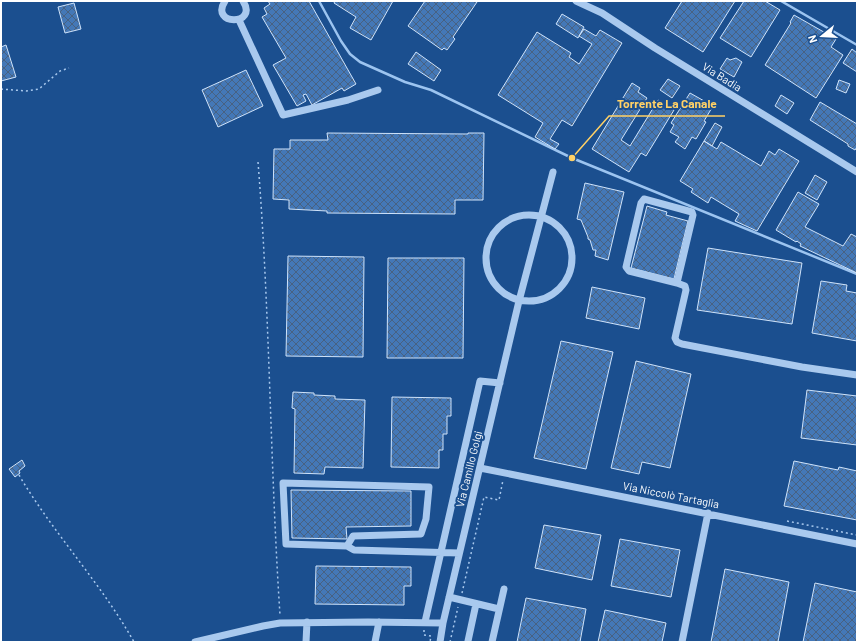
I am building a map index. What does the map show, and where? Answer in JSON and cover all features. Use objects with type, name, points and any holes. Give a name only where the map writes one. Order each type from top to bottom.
[{"type":"street","points":[[225,1],[222,10],[225,17],[231,20],[239,20],[242,17],[246,10],[246,6],[243,1]]},
{"type":"street","name":"Via Badia","points":[[576,1],[602,13],[740,101],[857,172]]},
{"type":"street","points":[[239,20],[283,115],[348,100],[378,90]]},
{"type":"street","name":"Via Camillo Golgi","points":[[440,642],[459,553],[519,301],[553,172]]},
{"type":"street","points":[[677,282],[693,215],[692,212],[644,199],[641,203],[626,269],[684,285],[686,290],[675,338],[677,342],[802,367],[857,375]]},
{"type":"street","points":[[527,214],[541,216],[554,222],[565,233],[571,247],[573,262],[569,276],[561,289],[549,298],[534,302],[519,301],[506,296],[496,287],[489,275],[486,262],[487,248],[492,235],[501,224],[513,217],[527,214]]},
{"type":"street","points":[[425,622],[480,381],[500,383]]},
{"type":"street","name":"Via Niccolò Tartaglia","points":[[480,468],[857,544]]},
{"type":"street","points":[[347,546],[353,536],[421,534],[426,519],[429,487],[283,483],[286,544],[347,546],[354,550],[459,553]]},
{"type":"street","points":[[682,642],[708,513]]},
{"type":"street","points":[[492,642],[504,589]]},
{"type":"street","points":[[449,597],[499,610]]},
{"type":"street","points":[[468,641],[476,604]]},
{"type":"street","points":[[306,642],[307,622]]},
{"type":"street","points":[[376,642],[379,622]]},
{"type":"street","points":[[195,642],[280,623],[443,623]]},
{"type":"path","points":[[1,89],[39,89],[60,71],[69,68]]},
{"type":"path","points":[[258,162],[264,236],[274,529],[280,623]]},
{"type":"path","points":[[19,474],[31,496],[123,622],[134,642]]},
{"type":"path","points":[[479,496],[499,500],[504,480]]},
{"type":"path","points":[[450,642],[484,497]]},
{"type":"path","points":[[468,540],[474,541]]},
{"type":"path","points":[[424,630],[424,635],[431,636],[430,642]]},
{"type":"building","points":[[268,1],[309,1],[356,84],[344,91],[342,88],[312,105],[306,94],[303,95],[306,101],[297,106],[273,65],[286,58],[262,17],[267,14],[264,8],[270,4]]},
{"type":"building","points":[[335,1],[393,1],[371,40],[350,28],[356,17],[334,3]]},
{"type":"building","points":[[425,1],[477,2],[453,37],[455,39],[447,50],[444,48],[442,50],[408,26]]},
{"type":"building","points":[[682,1],[735,1],[703,52],[665,28]]},
{"type":"building","points":[[744,1],[765,1],[780,10],[751,57],[720,38]]},
{"type":"building","points":[[74,3],[81,29],[65,33],[58,7]]},
{"type":"building","points":[[562,14],[584,27],[578,38],[556,24]]},
{"type":"building","points":[[794,15],[836,39],[831,47],[843,55],[816,98],[765,65],[791,23],[790,22]]},
{"type":"building","points":[[584,29],[596,36],[600,30],[622,43],[572,126],[562,120],[550,139],[559,144],[555,149],[535,137],[543,123],[498,95],[537,32],[571,53],[569,57],[579,64],[592,44],[579,36]]},
{"type":"building","points":[[6,45],[16,77],[1,81],[1,47]]},
{"type":"building","points":[[852,49],[857,53],[857,72],[843,63]]},
{"type":"building","points":[[416,52],[441,70],[434,81],[408,64]]},
{"type":"building","points":[[727,58],[730,60],[736,58],[742,62],[734,77],[720,69]]},
{"type":"building","points":[[246,70],[263,106],[218,127],[202,90]]},
{"type":"building","points":[[668,79],[680,86],[672,98],[660,90]]},
{"type":"building","points":[[839,80],[850,84],[846,93],[836,89]]},
{"type":"building","points":[[632,83],[640,88],[638,92],[647,98],[621,140],[630,146],[658,100],[674,110],[646,156],[641,153],[629,172],[592,149]]},
{"type":"building","points":[[690,93],[713,106],[696,139],[692,137],[685,149],[675,142],[679,137],[670,132],[674,125],[671,123]]},
{"type":"building","points":[[781,95],[794,103],[787,114],[775,106]]},
{"type":"building","points":[[820,102],[857,124],[857,147],[855,150],[810,120]]},
{"type":"building","points":[[715,123],[722,127],[712,146],[704,141]]},
{"type":"building","points":[[327,133],[484,133],[483,200],[455,200],[455,214],[327,213],[327,211],[289,209],[289,200],[273,199],[274,149],[290,149],[290,140],[328,140]]},
{"type":"building","points":[[704,141],[717,149],[721,142],[761,166],[769,151],[775,155],[779,149],[799,161],[757,231],[735,221],[739,214],[711,197],[708,203],[691,192],[693,189],[680,181]]},
{"type":"building","points":[[815,175],[827,182],[817,200],[805,193]]},
{"type":"building","points":[[585,183],[624,192],[608,260],[595,256],[596,250],[593,250],[581,220],[577,219]]},
{"type":"building","points":[[798,192],[819,204],[805,227],[843,246],[851,234],[857,237],[857,273],[800,246],[801,244],[797,241],[796,242],[776,230]]},
{"type":"building","points":[[647,206],[667,212],[666,215],[688,221],[674,279],[631,268]]},
{"type":"building","points":[[708,248],[802,263],[792,324],[697,310]]},
{"type":"building","points":[[288,256],[364,257],[363,357],[286,356]]},
{"type":"building","points":[[388,258],[464,258],[463,358],[387,358]]},
{"type":"building","points":[[821,281],[847,285],[846,291],[857,293],[857,341],[812,333]]},
{"type":"building","points":[[592,287],[645,298],[639,329],[586,318]]},
{"type":"building","points":[[561,341],[613,352],[586,469],[534,458]]},
{"type":"building","points":[[636,361],[691,374],[670,468],[642,462],[639,474],[611,468]]},
{"type":"building","points":[[807,390],[857,396],[857,445],[801,438]]},
{"type":"building","points":[[293,392],[335,396],[335,399],[365,400],[363,468],[325,467],[324,474],[294,473],[295,409],[292,408]]},
{"type":"building","points":[[392,397],[451,398],[451,416],[447,416],[447,434],[443,434],[443,450],[439,450],[439,468],[391,467]]},
{"type":"building","points":[[22,460],[25,466],[15,477],[9,469]]},
{"type":"building","points":[[794,461],[838,470],[839,467],[857,471],[857,520],[784,506]]},
{"type":"building","points":[[291,490],[411,491],[411,526],[346,527],[347,539],[292,538]]},
{"type":"building","points":[[544,525],[601,535],[592,580],[535,568]]},
{"type":"building","points":[[620,539],[680,550],[671,597],[611,586]]},
{"type":"building","points":[[316,566],[411,567],[411,586],[404,586],[404,605],[315,604]]},
{"type":"building","points":[[725,569],[789,582],[778,642],[711,642]]},
{"type":"building","points":[[815,583],[857,592],[857,642],[803,642]]},
{"type":"building","points":[[526,598],[586,609],[580,642],[517,642]]},
{"type":"building","points":[[605,610],[666,623],[662,642],[598,642]]},
{"type":"waterway","points":[[319,1],[341,41],[350,54],[360,62],[405,82],[431,90],[572,158],[857,274]]},
{"type":"waterway","points":[[781,1],[857,45]]},
{"type":"place","name":"Torrente La Canale","points":[[572,158]]}]
